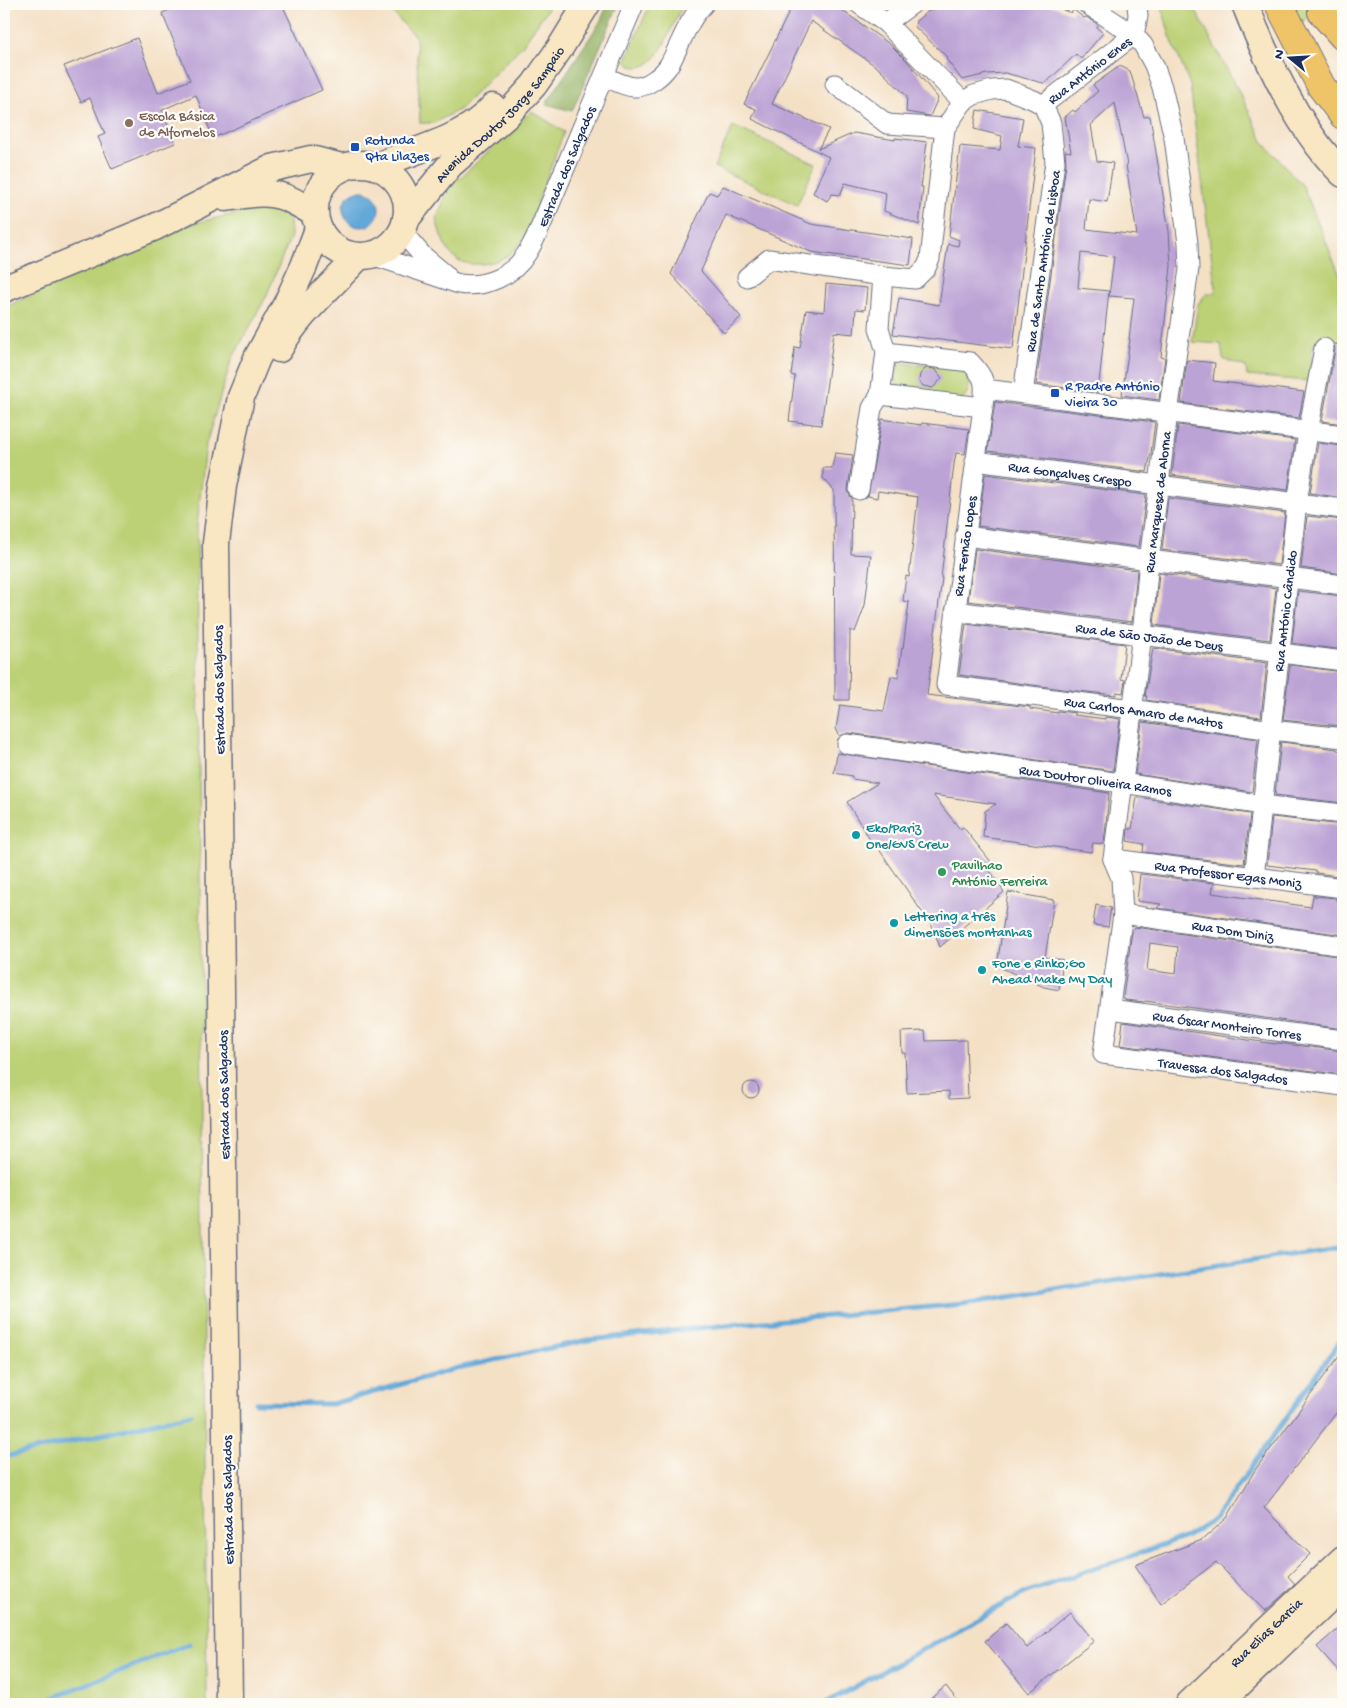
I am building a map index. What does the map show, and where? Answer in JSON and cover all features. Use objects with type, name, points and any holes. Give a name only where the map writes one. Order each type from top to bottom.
[{"type":"highway","points":[[1279,4],[1321,86],[1343,116]]},
{"type":"highway","points":[[1322,12],[1343,36]]},
{"type":"main road","name":"Avenida Doutor Jorge Sampaio","points":[[377,166],[460,132],[486,115],[512,86],[541,48],[569,4]]},
{"type":"main road","name":"Avenida Doutor Jorge Sampaio","points":[[404,226],[450,165],[505,117],[534,85],[587,4]]},
{"type":"main road","points":[[1245,4],[1262,47],[1283,90],[1336,167],[1343,192]]},
{"type":"main road","points":[[4,289],[155,228],[280,165],[311,158],[342,167]]},
{"type":"main road","points":[[366,163],[377,166],[389,172],[398,182],[406,200],[404,226],[394,242],[384,250],[365,256],[346,254],[334,249],[325,240],[316,221],[315,199],[321,186],[330,175],[342,167],[366,163]]},
{"type":"main road","points":[[208,201],[253,194],[270,194],[286,198],[316,221]]},
{"type":"main road","name":"Estrada dos Salgados","points":[[229,1704],[216,543],[223,486],[241,398],[257,358],[287,303],[304,266],[316,221]]},
{"type":"main road","name":"Estrada dos Salgados","points":[[223,486],[249,411],[266,372],[286,338],[299,319],[365,256]]},
{"type":"main road","name":"Rua Elias Garcia","points":[[1188,1704],[1343,1559]]},
{"type":"main road","name":"Rua Elias Garcia","points":[[1218,1704],[1343,1585]]},
{"type":"street","name":"Estrada dos Salgados","points":[[459,284],[472,286],[495,280],[514,270],[527,254],[551,204],[634,4]]},
{"type":"street","points":[[604,76],[635,87],[643,86],[655,79],[668,66],[688,25],[704,4]]},
{"type":"street","points":[[859,4],[886,23],[962,102]]},
{"type":"street","points":[[886,23],[912,4]]},
{"type":"street","points":[[1087,4],[1134,35],[1138,16],[1137,4]]},
{"type":"street","name":"Rua António Enes","points":[[1043,105],[1134,35]]},
{"type":"street","name":"Rua Marquesa de Alorna","points":[[1112,858],[1142,635],[1149,560],[1168,413],[1189,269],[1187,222],[1174,138],[1162,87],[1154,65],[1143,45],[1134,35]]},
{"type":"street","points":[[835,84],[887,124],[945,128]]},
{"type":"street","points":[[747,277],[769,259],[914,279],[926,268],[930,259],[945,128],[962,102],[974,95],[992,90],[1006,90],[1043,105]]},
{"type":"street","name":"Rua de Santo António de Lisboa","points":[[1024,394],[1055,162],[1051,123],[1043,105]]},
{"type":"street","points":[[404,226],[439,270],[459,284]]},
{"type":"street","points":[[365,256],[459,284]]},
{"type":"street","points":[[858,490],[872,408],[880,395],[886,352],[879,328],[883,276]]},
{"type":"street","name":"Rua António Cândido","points":[[1254,877],[1297,503],[1324,348]]},
{"type":"street","points":[[886,352],[970,362],[983,391]]},
{"type":"street","points":[[880,395],[983,391],[1024,394],[1343,436]]},
{"type":"street","name":"Rua Fernão Lopes","points":[[946,685],[983,391]]},
{"type":"street","name":"Rua Gonçalves Crespo","points":[[975,461],[1343,509]]},
{"type":"street","points":[[965,536],[1343,585]]},
{"type":"street","name":"Rua de São João de Deus","points":[[955,611],[1343,661]]},
{"type":"street","name":"Rua Carlos Amaro de Matos","points":[[946,685],[1132,709],[1271,730],[1343,738]]},
{"type":"street","name":"Rua Doutor Oliveira Ramos","points":[[847,744],[1343,814]]},
{"type":"street","points":[[1110,1009],[1123,914],[1121,878],[1112,858]]},
{"type":"street","name":"Rua Professor Egas Moniz","points":[[1112,858],[1343,888]]},
{"type":"street","name":"Rua Dom Diniz","points":[[1123,914],[1343,946]]},
{"type":"street","name":"Rua Óscar Monteiro Torres","points":[[1110,1009],[1343,1040]]},
{"type":"street","name":"Travessa dos Salgados","points":[[1110,1009],[1103,1054],[1343,1086]]},
{"type":"green space","points":[[385,4],[551,4],[522,46],[460,109],[434,123],[420,123],[416,38]]},
{"type":"green space","points":[[608,4],[619,4],[572,111],[546,104],[600,22]]},
{"type":"green space","points":[[650,4],[685,4],[679,12],[664,45],[650,63],[641,67],[630,66],[626,60]]},
{"type":"green space","points":[[1161,4],[1192,4],[1245,103],[1264,143],[1303,186],[1343,283],[1343,343],[1313,344],[1309,381],[1247,376],[1246,367],[1223,359],[1221,344],[1192,342],[1198,304],[1206,294],[1216,293],[1190,85],[1170,36]]},
{"type":"green space","points":[[1292,4],[1322,4],[1299,25]]},
{"type":"green space","points":[[532,111],[564,132],[526,233],[520,244],[512,252],[496,261],[474,264],[458,260],[452,255],[444,242],[436,219],[449,188]]},
{"type":"green space","points":[[733,126],[816,164],[797,205],[714,167]]},
{"type":"green space","points":[[256,209],[274,211],[290,220],[291,236],[266,297],[231,361],[206,444],[197,525],[207,1704],[4,1704],[4,308],[186,225]]},
{"type":"green space","points":[[900,363],[962,369],[969,375],[968,391],[963,399],[898,391],[895,375]]},
{"type":"water","points":[[361,191],[373,197],[379,209],[373,221],[361,227],[349,221],[343,209],[349,197]]},
{"type":"building","points":[[186,4],[282,4],[322,90],[213,138],[196,95],[162,110],[175,143],[112,169],[98,137],[105,134],[90,98],[81,102],[64,66],[137,38],[158,93],[190,80],[162,13]]},
{"type":"building","points":[[793,4],[833,4],[891,45],[909,63],[938,98],[930,116],[906,112],[907,96],[877,67],[811,21],[772,104],[829,129],[818,149],[854,133],[895,140],[895,138],[927,142],[921,187],[923,187],[919,225],[884,211],[886,193],[845,183],[840,195],[832,194],[827,201],[813,193],[829,157],[752,119],[756,109],[744,104]]},
{"type":"building","points":[[952,4],[1048,4],[1071,13],[1074,10],[1084,18],[1086,17],[1095,22],[1098,26],[1097,28],[1103,33],[1081,59],[1076,54],[1047,82],[1043,83],[1005,73],[987,74],[962,80],[946,59],[947,57],[915,27],[916,21],[927,12]]},
{"type":"building","points":[[1120,66],[1130,71],[1144,117],[1150,116],[1169,231],[1171,266],[1161,357],[1165,358],[1159,400],[1122,395],[1134,298],[1109,296],[1114,257],[1081,253],[1078,288],[1109,291],[1098,392],[1036,384],[1066,164],[1065,151],[1071,152],[1065,117],[1073,110],[1075,112],[1098,91],[1093,85]],"holes":[[[1115,103],[1127,165],[1137,235],[1086,229],[1089,199],[1107,202],[1113,163],[1097,161],[1091,125]]]},
{"type":"building","points":[[977,110],[1023,118],[1018,146],[1036,148],[1013,349],[893,334],[899,298],[939,305],[948,244],[958,246],[959,240],[949,236],[960,146],[1000,150],[1002,136],[974,129]]},
{"type":"building","points":[[723,186],[811,224],[913,239],[910,265],[811,252],[726,215],[701,271],[741,317],[724,333],[671,274],[709,192],[717,195]]},
{"type":"building","points":[[826,284],[867,288],[865,310],[856,309],[854,334],[834,332],[821,425],[789,421],[795,376],[791,375],[795,347],[800,348],[806,310],[824,312]]},
{"type":"building","points":[[1334,344],[1343,344],[1343,424],[1322,421],[1335,350]]},
{"type":"building","points":[[1187,360],[1215,363],[1213,381],[1304,392],[1299,418],[1181,403]]},
{"type":"building","points":[[926,368],[935,369],[942,378],[933,388],[923,386],[919,381],[920,374]]},
{"type":"building","points":[[995,402],[1155,422],[1147,472],[988,451]]},
{"type":"building","points":[[882,419],[921,425],[922,423],[969,429],[965,454],[956,453],[954,464],[927,695],[1030,707],[1030,709],[1058,713],[1058,711],[1075,713],[1074,715],[1105,719],[1105,717],[1120,719],[1113,771],[849,733],[840,736],[836,729],[840,705],[884,711],[891,676],[898,678],[903,649],[909,602],[903,601],[906,576],[909,577],[918,497],[878,491],[877,498],[868,496]]},
{"type":"building","points":[[1178,425],[1295,440],[1288,490],[1172,475]]},
{"type":"building","points":[[1318,443],[1343,446],[1343,498],[1310,493]]},
{"type":"building","points":[[835,453],[853,455],[848,489],[852,499],[851,554],[871,555],[865,605],[855,632],[850,630],[849,700],[835,700],[834,490],[823,478],[823,468],[832,468]]},
{"type":"building","points":[[985,474],[1146,495],[1139,547],[978,526]]},
{"type":"building","points":[[1168,498],[1285,513],[1279,565],[1162,550]]},
{"type":"building","points":[[1307,516],[1343,520],[1343,574],[1301,568]]},
{"type":"building","points":[[975,549],[1137,570],[1132,622],[968,601]]},
{"type":"building","points":[[1159,573],[1276,588],[1270,640],[1154,625]]},
{"type":"building","points":[[1298,591],[1343,596],[1343,650],[1292,643]]},
{"type":"building","points":[[966,624],[1125,644],[1121,679],[1125,680],[1123,693],[1116,692],[1116,695],[1077,691],[959,675]]},
{"type":"building","points":[[1153,648],[1267,663],[1261,717],[1146,700],[1147,696],[1145,696]]},
{"type":"building","points":[[1290,665],[1343,672],[1343,724],[1340,723],[1340,726],[1283,720]]},
{"type":"building","points":[[1142,722],[1258,739],[1252,792],[1135,774]]},
{"type":"building","points":[[1281,742],[1343,751],[1343,803],[1275,795]]},
{"type":"building","points":[[837,753],[1109,793],[1104,844],[1093,843],[1091,852],[983,837],[985,811],[996,804],[933,795],[960,829],[963,827],[992,863],[988,868],[1004,892],[940,947],[933,928],[874,842],[872,843],[847,802],[878,783],[852,779],[852,776],[834,773]]},
{"type":"building","points":[[1137,797],[1250,814],[1244,864],[1143,852],[1144,844],[1127,841],[1128,829],[1132,829]]},
{"type":"building","points":[[1272,817],[1343,825],[1343,875],[1338,874],[1338,876],[1316,873],[1316,871],[1267,865]]},
{"type":"building","points":[[1140,874],[1214,883],[1212,893],[1311,907],[1313,896],[1336,898],[1336,901],[1343,902],[1343,935],[1157,908],[1161,904],[1137,901]]},
{"type":"building","points":[[1008,892],[1054,900],[1045,958],[1063,960],[1059,990],[1044,987],[997,966]]},
{"type":"building","points":[[1096,905],[1111,908],[1108,927],[1093,925]]},
{"type":"building","points":[[1135,927],[1343,957],[1343,1029],[1145,1001],[1126,1000],[1123,998],[1132,931]],"holes":[[[1150,943],[1178,947],[1176,974],[1147,970]]]},
{"type":"building","points":[[1123,1022],[1276,1044],[1343,1051],[1343,1075],[1120,1045]]},
{"type":"building","points":[[925,1031],[926,1041],[966,1040],[968,1098],[949,1099],[949,1091],[907,1093],[905,1053],[902,1053],[901,1032]]},
{"type":"building","points":[[751,1082],[757,1084],[759,1090],[757,1096],[751,1098],[745,1096],[743,1090],[745,1084]]},
{"type":"building","points":[[1343,1351],[1343,1404],[1264,1508],[1310,1554],[1288,1576],[1295,1584],[1265,1611],[1216,1562],[1161,1604],[1135,1565],[1202,1540],[1227,1518],[1255,1470]]},
{"type":"building","points":[[1070,1612],[1094,1641],[1029,1693],[985,1641],[1006,1623],[1027,1648]]},
{"type":"building","points":[[1343,1624],[1343,1676],[1317,1647]]},
{"type":"building","points":[[946,1686],[960,1704],[924,1704]]},
{"type":"waterway","points":[[256,1403],[332,1404],[458,1368],[588,1340],[717,1326],[963,1304],[1343,1246]]},
{"type":"waterway","points":[[824,1704],[1024,1593],[1186,1537],[1215,1519],[1343,1337]]},
{"type":"waterway","points":[[4,1457],[191,1414]]},
{"type":"waterway","points":[[42,1704],[57,1696],[189,1644]]},
{"type":"place","name":"Escola Básica de Alfornelos","points":[[129,123]]},
{"type":"place","name":"Rotunda Qta Lilazes","points":[[355,147]]},
{"type":"place","name":"R Padre António Vieira 30","points":[[1055,393]]},
{"type":"place","name":"Eko/Pariz One/GVS Crew","points":[[856,835]]},
{"type":"place","name":"Pavilhao António Ferreira","points":[[942,872]]},
{"type":"place","name":"Lettering a três dimensões montanhas","points":[[894,923]]},
{"type":"place","name":"Fone e Rinko;Go Ahead Make My Day","points":[[982,970]]}]
